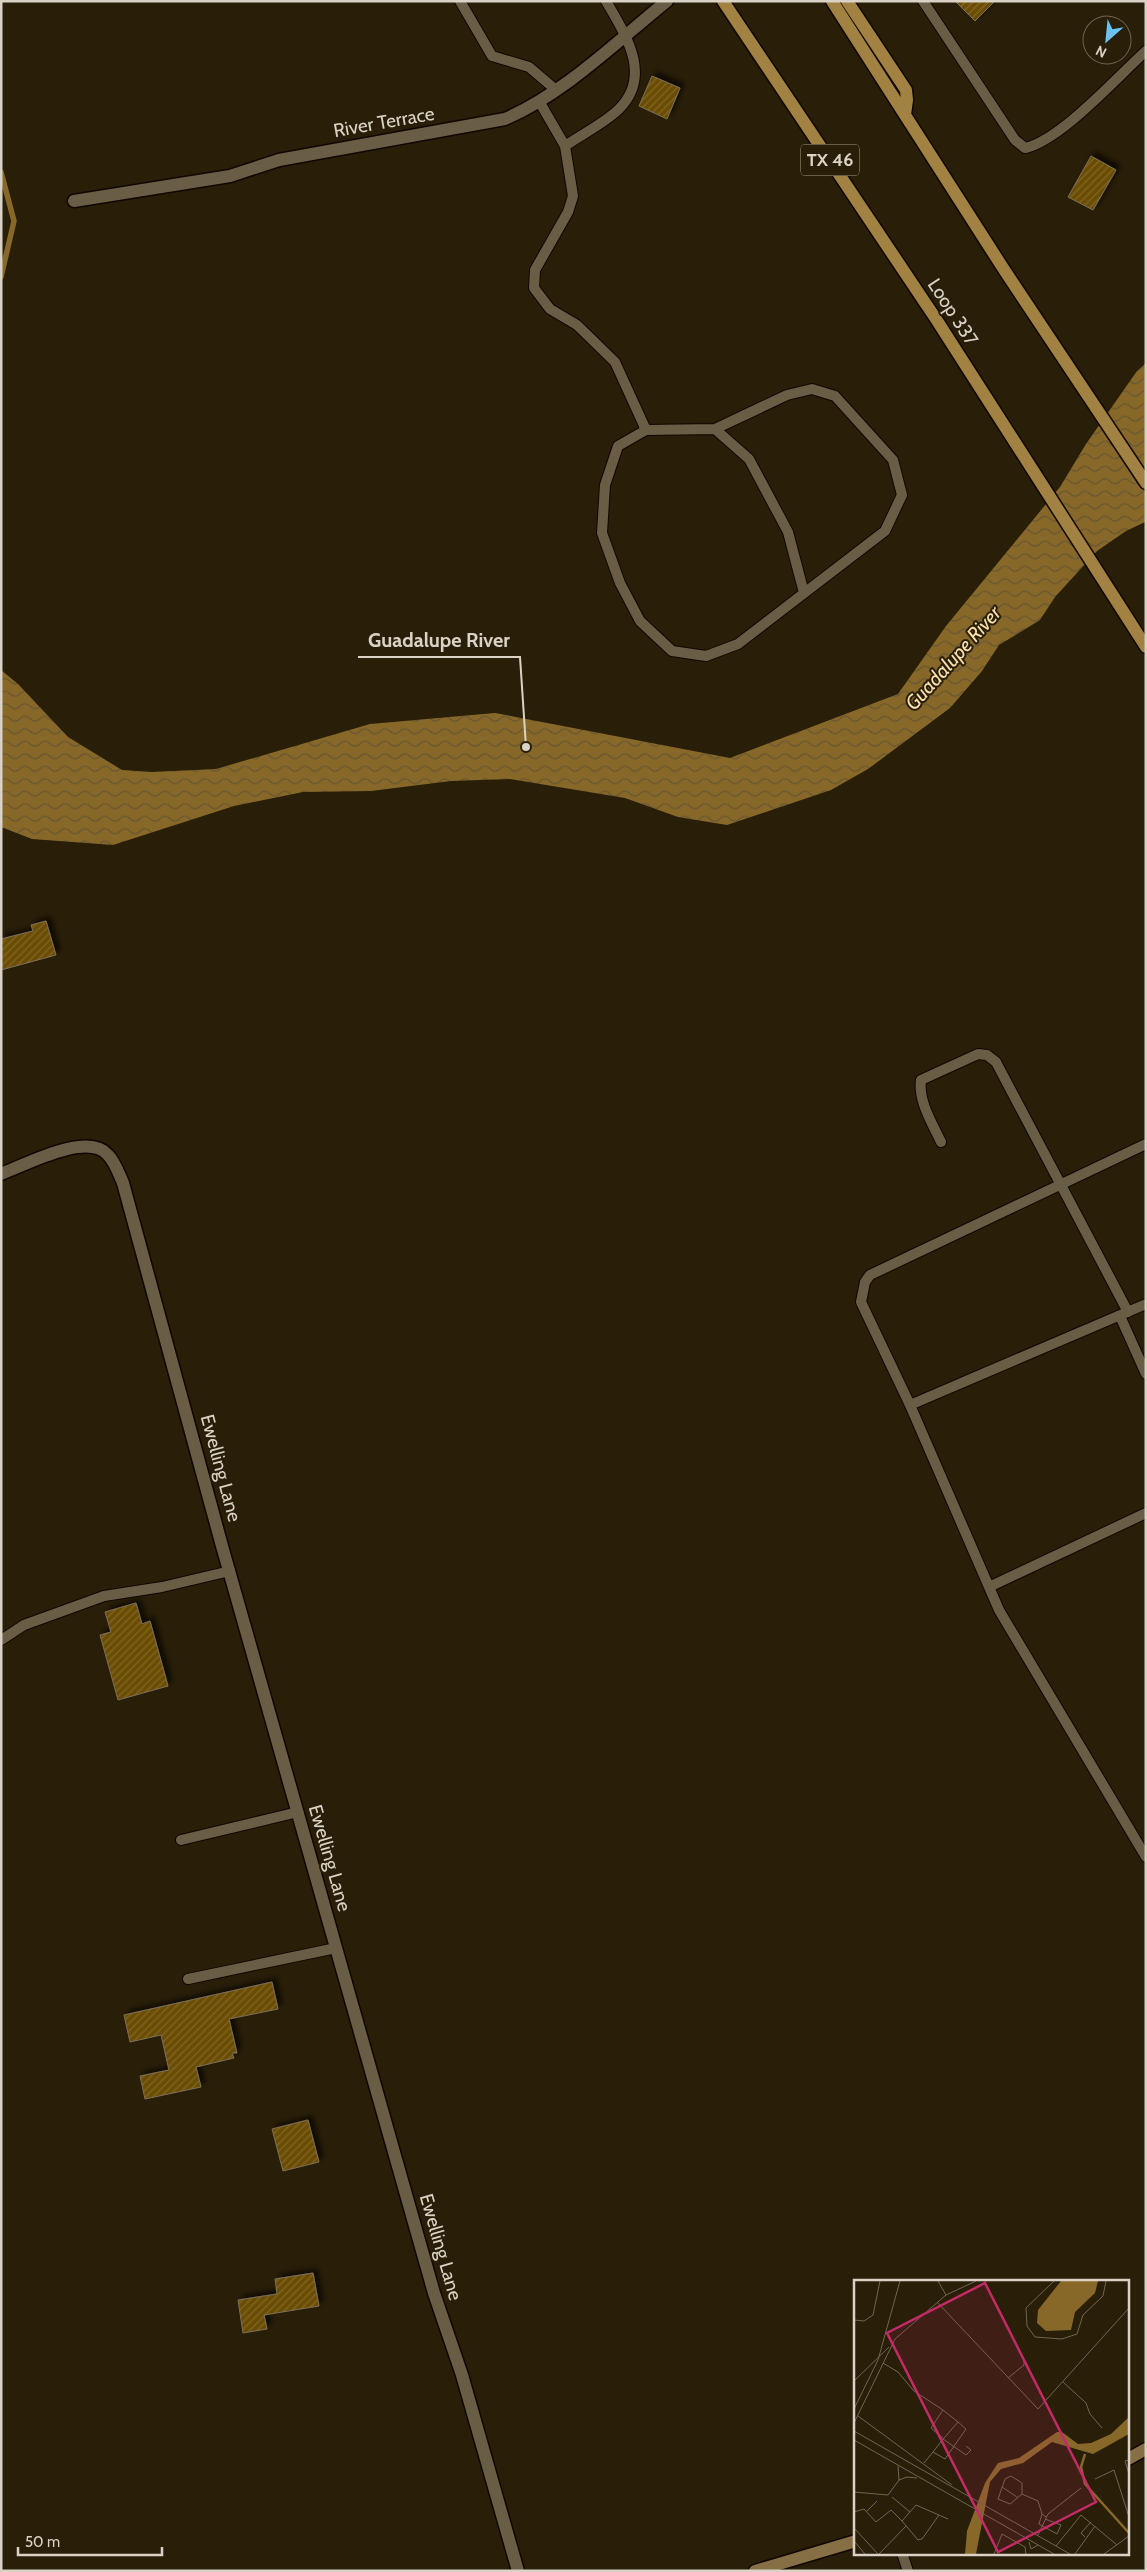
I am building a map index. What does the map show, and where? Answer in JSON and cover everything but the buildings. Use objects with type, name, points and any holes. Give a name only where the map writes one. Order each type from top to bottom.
[{"type":"main road","name":"Loop 337","points":[[723,1],[936,319],[1146,647]]},
{"type":"main road","points":[[832,1],[1003,268],[1146,483]]},
{"type":"main road","points":[[847,1],[906,90],[908,100],[905,115]]},
{"type":"street","name":"River Terrace","points":[[74,201],[230,176],[279,160],[505,119],[556,90],[667,1]]},
{"type":"street","name":"Ewelling Lane","points":[[1,1174],[62,1150],[84,1146],[97,1148],[108,1155],[123,1183],[230,1572],[434,2293],[462,2375],[518,2571]]},
{"type":"street","points":[[1130,2458],[1146,2449]]},
{"type":"street","points":[[755,2571],[854,2542]]},
{"type":"lane","points":[[460,1],[492,56],[529,67],[556,90]]},
{"type":"lane","points":[[566,146],[619,109],[631,92],[637,70],[625,34],[606,1]]},
{"type":"lane","points":[[923,1],[1015,140],[1025,148],[1038,145],[1068,123],[1146,50]]},
{"type":"lane","points":[[539,101],[566,146],[573,196],[568,212],[535,270],[534,288],[550,309],[577,326],[615,362],[646,430]]},
{"type":"lane","points":[[812,389],[835,396],[892,460],[902,495],[885,531],[738,644],[706,656],[672,651],[640,621],[620,583],[602,534],[605,485],[618,446],[646,430],[715,429],[787,395],[812,389]]},
{"type":"lane","points":[[715,429],[749,460],[754,468],[788,532],[804,593]]},
{"type":"lane","points":[[941,1142],[922,1099],[920,1090],[921,1080],[978,1054],[987,1055],[996,1062],[1061,1186],[1124,1314],[1146,1374]]},
{"type":"lane","points":[[1146,1144],[870,1275],[865,1282],[861,1302],[910,1405],[999,1610],[1146,1857]]},
{"type":"lane","points":[[910,1405],[1146,1304]]},
{"type":"lane","points":[[989,1586],[1146,1512]]},
{"type":"lane","points":[[1,1640],[24,1625],[104,1596],[162,1587],[230,1572]]},
{"type":"lane","points":[[181,1840],[298,1812]]},
{"type":"lane","points":[[188,1979],[336,1948]]},
{"type":"lane","points":[[902,2554],[908,2571]]},
{"type":"water","points":[[1146,363],[1145,522],[1126,531],[1097,551],[1055,597],[1040,620],[999,645],[982,671],[950,708],[868,769],[831,790],[727,825],[678,817],[625,798],[510,779],[451,781],[371,791],[303,792],[234,806],[113,845],[32,839],[1,827],[1,670],[18,684],[68,737],[122,770],[152,772],[216,769],[370,724],[495,713],[730,758],[898,694],[946,626],[1060,487],[1086,444],[1137,371]]},
{"type":"waterway","points":[[1,172],[14,221],[1,277]]},
{"type":"place","name":"Guadalupe River","points":[[526,747]]}]
